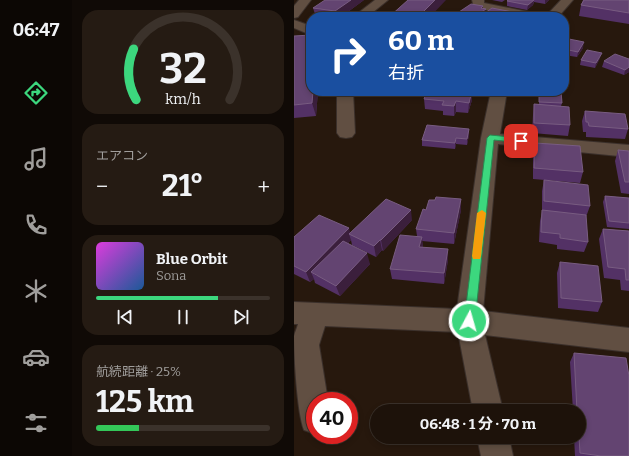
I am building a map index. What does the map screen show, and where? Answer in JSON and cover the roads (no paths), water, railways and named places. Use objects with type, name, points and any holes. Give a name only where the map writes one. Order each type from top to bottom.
[{"type":"street","points":[[294,14],[305,0]]},
{"type":"street","points":[[366,12],[382,0]]},
{"type":"street","points":[[478,0],[478,5],[511,12]]},
{"type":"street","points":[[556,12],[567,0]]},
{"type":"street","points":[[294,24],[306,29]]},
{"type":"street","points":[[345,96],[346,133]]},
{"type":"street","points":[[487,404],[469,321],[490,138],[498,96]]},
{"type":"street","points":[[490,138],[629,151]]},
{"type":"street","points":[[311,392],[305,345],[304,314],[469,321],[629,340]]},
{"type":"street","points":[[494,444],[497,456]]}]
